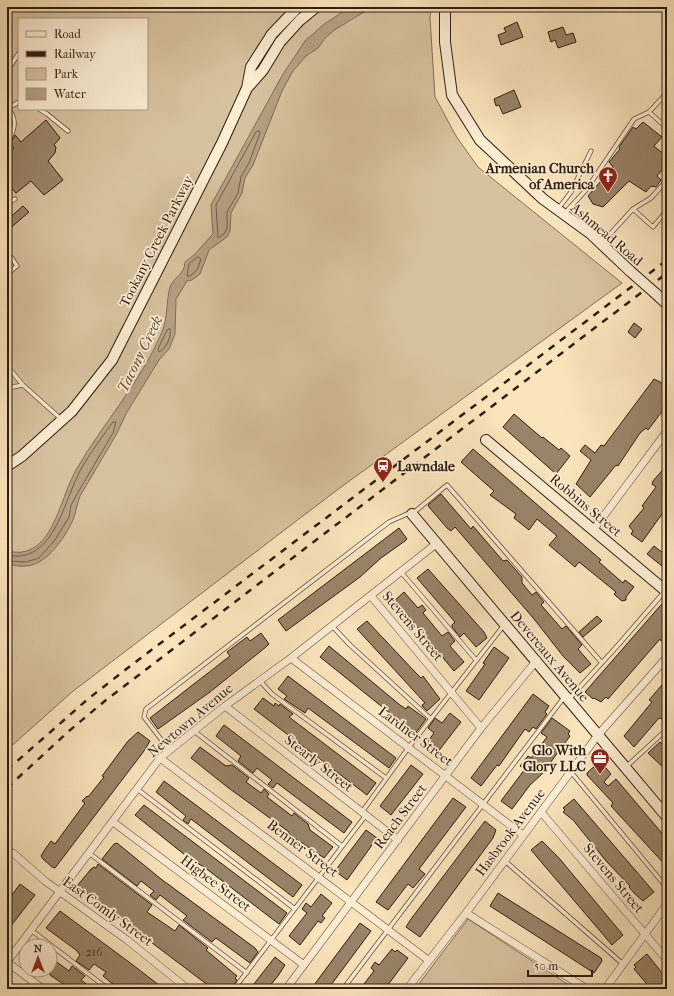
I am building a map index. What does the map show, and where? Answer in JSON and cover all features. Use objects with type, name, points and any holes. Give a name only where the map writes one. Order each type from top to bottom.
[{"type":"street","name":"Tookany Creek Parkway","points":[[7,466],[22,456],[72,411],[112,360],[222,143],[247,88],[251,67],[272,34],[298,7]]},
{"type":"street","points":[[247,88],[263,70],[280,42],[300,20],[316,7]]},
{"type":"street","name":"Ashmead Road","points":[[445,9],[445,42],[452,94],[486,147],[543,199],[601,244],[667,304]]},
{"type":"street","points":[[594,529],[667,431]]},
{"type":"street","name":"Robbins Street","points":[[486,440],[594,529],[666,591]]},
{"type":"street","name":"Devereaux Avenue","points":[[412,514],[504,624],[537,660],[625,768],[665,812]]},
{"type":"street","name":"Newtown Avenue","points":[[7,962],[160,758],[225,706],[291,658],[371,596],[436,544]]},
{"type":"street","name":"Stevens Street","points":[[371,596],[482,728]]},
{"type":"street","name":"Hasbrook Avenue","points":[[407,989],[466,913],[598,735],[667,657]]},
{"type":"street","name":"Lardner Street","points":[[291,658],[524,835]]},
{"type":"street","name":"Reach Street","points":[[286,989],[446,775],[537,660]]},
{"type":"street","name":"Stearly Street","points":[[225,706],[398,840]]},
{"type":"street","name":"Benner Street","points":[[160,758],[319,876],[428,960]]},
{"type":"street","name":"Stevens Street","points":[[541,812],[667,960]]},
{"type":"street","name":"Higbee Street","points":[[113,822],[304,965]]},
{"type":"street","name":"East Comly Street","points":[[13,853],[61,892],[127,940],[188,989]]},
{"type":"street","points":[[605,989],[667,904]]},
{"type":"street","points":[[466,913],[587,989]]},
{"type":"street","points":[[7,962],[43,989]]},
{"type":"lane","points":[[7,71],[18,54]]},
{"type":"lane","points":[[561,212],[586,190],[634,119],[649,112],[664,95],[667,97]]},
{"type":"lane","points":[[7,137],[12,136],[15,127],[13,114],[7,108],[18,102]]},
{"type":"lane","points":[[41,110],[68,131]]},
{"type":"lane","points":[[649,112],[667,128]]},
{"type":"lane","points":[[561,212],[591,151]]},
{"type":"lane","points":[[601,244],[633,209],[651,198],[667,180]]},
{"type":"lane","points":[[7,204],[15,199]]},
{"type":"lane","points":[[633,209],[653,227],[667,210]]},
{"type":"lane","points":[[7,252],[17,266],[7,274]]},
{"type":"lane","points":[[7,366],[23,386],[62,420]]},
{"type":"lane","points":[[7,388],[23,386]]},
{"type":"lane","points":[[170,751],[144,717],[146,709],[388,522],[407,514],[412,514],[447,485],[602,663]]},
{"type":"lane","points":[[401,572],[476,660]]},
{"type":"lane","points":[[344,989],[483,804],[567,697],[602,663],[666,591]]},
{"type":"lane","points":[[234,989],[342,846],[386,778],[504,624]]},
{"type":"lane","points":[[332,626],[350,646],[431,719]]},
{"type":"lane","points":[[260,681],[272,694],[386,778]]},
{"type":"lane","points":[[194,731],[342,846]]},
{"type":"lane","points":[[625,768],[665,731],[667,734]]},
{"type":"lane","points":[[571,772],[667,888]]},
{"type":"lane","points":[[137,790],[295,908]]},
{"type":"lane","points":[[7,846],[13,853]]},
{"type":"lane","points":[[90,853],[247,973]]},
{"type":"lane","points":[[505,860],[623,964]]},
{"type":"lane","points":[[31,930],[108,989]]},
{"type":"green space","points":[[7,7],[431,7],[430,18],[435,97],[456,136],[478,167],[622,283],[337,490],[72,692],[7,750]]},
{"type":"green space","points":[[468,919],[575,989],[415,989]]},
{"type":"water","points":[[350,7],[389,7],[364,12],[336,29],[325,38],[318,48],[306,56],[293,71],[282,91],[253,165],[245,178],[242,193],[231,213],[230,231],[227,237],[209,250],[200,274],[192,280],[187,281],[176,299],[175,334],[169,349],[159,360],[127,412],[116,435],[80,496],[70,527],[60,542],[41,561],[24,566],[7,564],[7,551],[21,552],[29,550],[40,543],[46,536],[56,518],[76,470],[144,368],[164,327],[170,287],[183,270],[185,262],[195,254],[213,234],[211,205],[283,74],[305,41],[323,25]]},
{"type":"building","points":[[517,22],[523,37],[501,45],[498,35],[506,32],[504,28]]},
{"type":"building","points":[[563,27],[566,35],[573,33],[576,42],[558,48],[555,40],[551,42],[548,32]]},
{"type":"building","points":[[514,90],[521,107],[503,114],[499,105],[496,106],[494,99]]},
{"type":"building","points":[[46,120],[60,138],[54,145],[56,147],[55,153],[48,161],[63,180],[44,195],[31,181],[16,193],[7,184],[7,154],[14,148],[7,140],[13,139],[15,135],[21,142]]},
{"type":"building","points":[[643,122],[662,137],[654,146],[667,157],[667,164],[657,176],[661,180],[656,187],[651,186],[646,192],[629,181],[603,207],[593,204],[588,196],[613,167],[609,162],[620,149],[619,147],[633,127],[636,129]]},
{"type":"building","points":[[23,206],[29,212],[7,231],[7,220]]},
{"type":"building","points":[[634,323],[642,329],[635,338],[628,332]]},
{"type":"building","points":[[654,379],[667,387],[667,405],[648,430],[646,428],[640,433],[618,466],[616,465],[590,497],[576,484],[591,460],[580,451],[585,445],[595,453],[601,445],[604,446]]},
{"type":"building","points":[[514,414],[542,438],[543,437],[559,450],[561,448],[570,456],[556,474],[503,427]]},
{"type":"building","points":[[473,449],[601,560],[599,562],[623,583],[625,580],[634,587],[626,597],[626,600],[622,601],[614,594],[616,592],[579,562],[575,567],[549,545],[557,536],[537,519],[529,530],[514,518],[516,514],[490,495],[494,491],[461,462]]},
{"type":"building","points":[[667,465],[667,507],[642,542],[631,534],[633,531],[629,526],[644,508],[642,506],[656,487],[652,484],[653,481]]},
{"type":"building","points":[[441,494],[471,529],[473,526],[503,561],[507,560],[522,577],[522,583],[532,595],[536,592],[544,602],[541,605],[562,629],[566,626],[582,645],[578,649],[591,664],[580,673],[563,656],[534,619],[455,527],[451,531],[447,528],[428,505]]},
{"type":"building","points":[[399,528],[407,539],[405,541],[381,558],[360,577],[286,631],[278,620]]},
{"type":"building","points":[[654,546],[667,556],[667,570],[647,554]]},
{"type":"building","points":[[428,569],[484,632],[487,638],[476,647],[464,633],[460,637],[452,627],[455,622],[417,578]]},
{"type":"building","points":[[404,592],[418,608],[422,605],[426,610],[423,613],[442,636],[448,632],[455,641],[450,646],[464,662],[454,671],[394,601]]},
{"type":"building","points":[[667,598],[667,628],[664,631],[667,634],[661,641],[660,639],[608,699],[606,697],[601,702],[594,698],[593,699],[585,692]]},
{"type":"building","points":[[597,616],[602,621],[583,637],[579,632]]},
{"type":"building","points":[[367,621],[421,678],[423,676],[440,699],[427,711],[422,705],[425,703],[357,629]]},
{"type":"building","points":[[261,633],[269,644],[266,647],[210,692],[158,729],[150,718],[230,656],[227,652],[247,637],[250,641]]},
{"type":"building","points":[[329,646],[400,705],[406,709],[408,706],[426,719],[415,734],[402,726],[396,718],[320,657]]},
{"type":"building","points":[[494,647],[509,658],[479,700],[466,691],[485,664],[483,663]]},
{"type":"building","points":[[288,676],[396,758],[389,768],[308,708],[305,713],[284,699],[287,696],[278,689]]},
{"type":"building","points":[[667,679],[667,713],[662,719],[659,718],[634,747],[624,736],[652,702],[649,700]]},
{"type":"building","points":[[533,694],[549,706],[545,712],[547,714],[536,729],[533,727],[529,732],[525,729],[499,766],[497,765],[481,786],[471,778]]},
{"type":"building","points":[[263,698],[274,706],[275,703],[279,706],[280,704],[293,714],[289,717],[376,783],[367,795],[254,709]]},
{"type":"building","points":[[450,713],[461,722],[437,753],[426,744],[434,733],[428,728],[435,718],[442,723]]},
{"type":"building","points":[[552,718],[570,731],[568,734],[570,736],[542,774],[530,785],[512,809],[501,801],[525,769],[520,766],[528,756],[531,758],[547,737],[541,733]]},
{"type":"building","points":[[224,725],[352,822],[344,833],[277,783],[273,788],[268,784],[272,780],[257,768],[253,773],[238,761],[241,756],[216,736]]},
{"type":"building","points":[[138,732],[150,741],[144,751],[55,868],[52,867],[41,856],[44,851],[51,841],[55,844],[85,803],[82,801],[87,796],[88,797],[104,777],[102,776],[128,741]]},
{"type":"building","points":[[660,742],[667,749],[667,771],[648,753]]},
{"type":"building","points":[[200,747],[226,766],[232,765],[249,778],[246,782],[261,793],[264,789],[269,794],[267,797],[292,816],[294,813],[308,824],[310,830],[333,847],[324,858],[301,842],[300,843],[288,833],[289,832],[226,786],[191,758]]},
{"type":"building","points":[[600,761],[611,774],[604,782],[608,786],[616,779],[666,838],[667,867],[611,806],[613,803],[587,775],[587,773]]},
{"type":"building","points":[[411,765],[423,774],[391,815],[380,806]]},
{"type":"building","points":[[164,781],[302,885],[293,897],[191,819],[188,824],[183,820],[186,816],[156,792]]},
{"type":"building","points":[[453,798],[466,807],[419,869],[425,874],[413,888],[408,884],[388,910],[376,902]]},
{"type":"building","points":[[574,799],[654,892],[643,901],[606,861],[573,820],[563,812],[565,810],[563,808]]},
{"type":"building","points":[[144,805],[287,913],[279,924],[204,867],[190,859],[135,815]]},
{"type":"building","points":[[485,821],[496,830],[493,838],[420,937],[406,927]]},
{"type":"building","points":[[366,830],[377,838],[347,880],[335,871]]},
{"type":"building","points":[[542,841],[559,858],[623,935],[612,945],[531,850]]},
{"type":"building","points":[[117,843],[161,879],[255,948],[258,952],[250,963],[216,938],[212,942],[183,920],[187,916],[160,895],[156,900],[150,895],[154,891],[141,881],[137,886],[102,859],[114,844]]},
{"type":"building","points":[[98,864],[152,905],[147,912],[175,931],[179,925],[208,948],[206,950],[237,976],[235,978],[237,980],[231,989],[213,989],[77,886],[91,869],[94,867],[96,868]]},
{"type":"building","points":[[20,884],[35,895],[7,931],[7,907],[12,901],[9,899]]},
{"type":"building","points":[[498,893],[601,958],[602,961],[594,973],[490,906]]},
{"type":"building","points":[[321,894],[332,903],[322,916],[325,918],[321,923],[318,921],[300,945],[289,936],[307,913],[302,909],[306,903],[311,907]]},
{"type":"building","points":[[60,911],[164,989],[111,989],[114,985],[103,976],[106,972],[94,964],[89,970],[76,961],[80,955],[76,950],[46,928]]},
{"type":"building","points":[[360,923],[371,931],[328,989],[311,989]]},
{"type":"building","points":[[392,949],[395,952],[397,950],[408,958],[385,989],[360,989],[374,971],[371,968],[375,962],[379,965]]},
{"type":"building","points":[[647,954],[667,979],[667,989],[651,989],[634,969],[636,967],[634,965]]},
{"type":"building","points":[[275,957],[285,965],[278,976],[267,989],[250,989]]},
{"type":"building","points":[[58,963],[69,971],[72,966],[85,976],[81,980],[93,989],[69,988],[54,978],[58,978]]},
{"type":"railway","points":[[7,770],[88,699],[129,667],[667,260]]},
{"type":"railway","points":[[7,788],[69,731],[106,700],[667,273]]},
{"type":"place","name":"Armenian Church of America","points":[[608,193]]},
{"type":"place","name":"Lawndale","points":[[383,483]]},
{"type":"place","name":"Glo With Glory LLC","points":[[600,775]]},
{"type":"water label","name":"Tacony Creek","points":[[140,354]]}]
